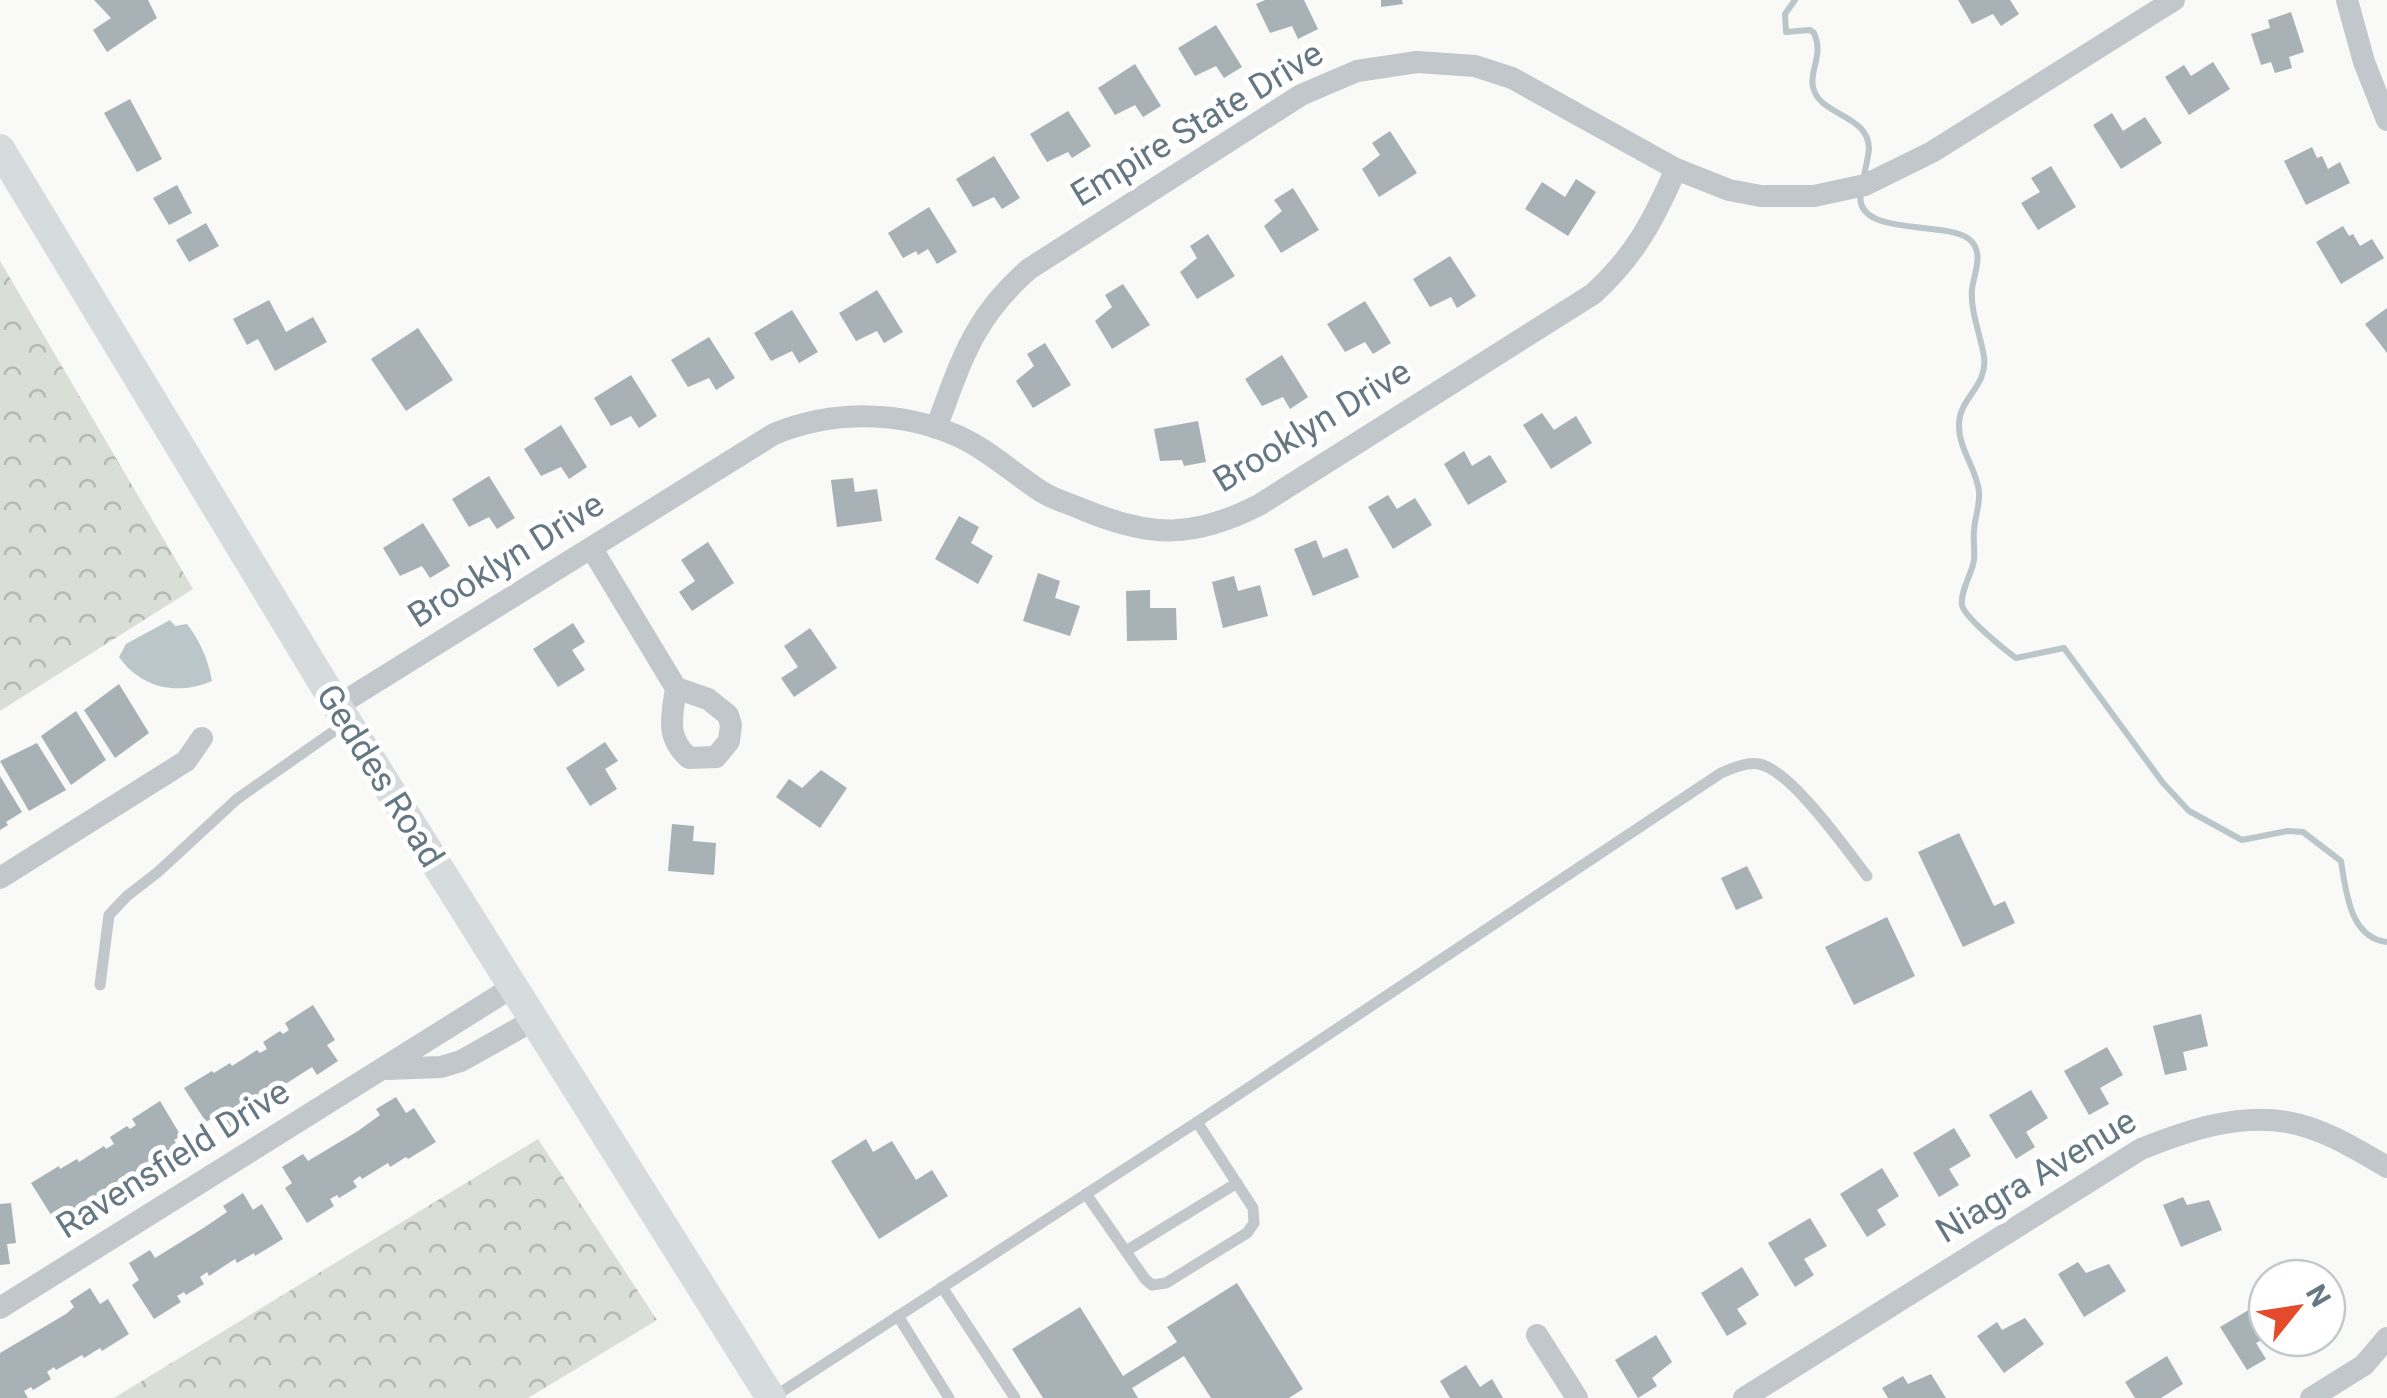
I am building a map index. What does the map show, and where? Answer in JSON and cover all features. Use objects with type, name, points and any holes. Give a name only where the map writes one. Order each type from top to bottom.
[{"type":"main road","name":"Geddes Road","points":[[0,149],[511,988],[771,1398]]},
{"type":"street","name":"Empire State Drive","points":[[936,428],[978,326],[994,302],[1029,269],[1300,96],[1357,71],[1417,62],[1475,66],[1512,78],[1676,169],[1729,190],[1761,196],[1814,196],[1865,186],[1932,152],[2174,0]]},
{"type":"street","points":[[2347,0],[2364,62],[2387,120]]},
{"type":"street","name":"Brooklyn Drive","points":[[342,714],[592,549],[774,434],[804,422],[860,416],[936,428],[986,452],[1045,494],[1111,521],[1169,532],[1206,528],[1259,504],[1593,294],[1647,233],[1676,169]]},
{"type":"street","points":[[592,549],[676,688]]},
{"type":"street","points":[[0,878],[186,762],[202,738]]},
{"type":"street","name":"Ravensfield Drive","points":[[0,1308],[511,988]]},
{"type":"street","name":"Ravensfield Drive","points":[[384,1069],[440,1067],[461,1061],[532,1022]]},
{"type":"street","name":"Niagra Avenue","points":[[1744,1398],[2141,1148],[2175,1135],[2216,1125],[2287,1122],[2336,1138],[2387,1166]]},
{"type":"street","points":[[1537,1335],[1577,1398]]},
{"type":"street","points":[[2311,1398],[2364,1364],[2387,1338]]},
{"type":"lane","points":[[100,985],[109,915],[238,799],[342,714]]},
{"type":"lane","points":[[771,1398],[1198,1122],[1721,773],[1742,765],[1760,764],[1781,774],[1867,876]]},
{"type":"lane","points":[[1086,1194],[1152,1285],[1166,1283],[1247,1233],[1254,1223],[1253,1208],[1198,1122]]},
{"type":"lane","points":[[1126,1251],[1237,1183]]},
{"type":"lane","points":[[942,1287],[1015,1398]]},
{"type":"lane","points":[[898,1316],[949,1398]]},
{"type":"green space","points":[[0,261],[193,589],[0,711]]},
{"type":"green space","points":[[538,1139],[657,1320],[528,1398],[114,1398]]},
{"type":"shaded area","points":[[170,620],[175,626],[187,624],[192,630],[212,681],[186,688],[161,686],[138,676],[119,657],[126,644]]},
{"type":"building","points":[[94,0],[148,0],[157,18],[107,52],[93,30],[111,18]]},
{"type":"building","points":[[1265,0],[1304,0],[1318,29],[1298,39],[1292,26],[1270,33],[1256,4]]},
{"type":"building","points":[[1381,0],[1402,0],[1403,4],[1381,7]]},
{"type":"building","points":[[1958,0],[2010,0],[2019,14],[2001,26],[1993,14],[1972,24]]},
{"type":"building","points":[[2291,12],[2304,52],[2289,57],[2292,68],[2275,73],[2271,62],[2261,65],[2251,34],[2270,28],[2268,20]]},
{"type":"building","points":[[1216,25],[1242,67],[1224,78],[1216,66],[1195,76],[1178,48]]},
{"type":"building","points":[[2213,62],[2230,89],[2189,115],[2165,77],[2184,65],[2191,76]]},
{"type":"building","points":[[1135,64],[1161,106],[1143,117],[1135,105],[1115,115],[1098,88]]},
{"type":"building","points":[[130,99],[162,159],[137,172],[104,113]]},
{"type":"building","points":[[1068,111],[1091,146],[1072,158],[1068,152],[1047,162],[1030,134]]},
{"type":"building","points":[[2112,113],[2123,131],[2145,117],[2162,143],[2121,169],[2093,125]]},
{"type":"building","points":[[1390,131],[1417,173],[1379,197],[1362,169],[1380,155],[1372,143]]},
{"type":"building","points":[[2312,147],[2328,169],[2340,162],[2350,183],[2306,205],[2284,161]]},
{"type":"building","points":[[994,156],[1020,198],[1002,209],[994,197],[973,207],[956,179]]},
{"type":"building","points":[[2051,166],[2076,207],[2038,230],[2021,203],[2040,192],[2031,178]]},
{"type":"building","points":[[1576,179],[1596,192],[1568,236],[1525,209],[1542,182],[1565,197]]},
{"type":"building","points":[[177,185],[192,213],[169,225],[153,198]]},
{"type":"building","points":[[1293,188],[1319,230],[1281,253],[1264,226],[1282,211],[1274,200]]},
{"type":"building","points":[[929,207],[957,252],[937,264],[928,249],[903,258],[888,233]]},
{"type":"building","points":[[206,223],[219,246],[189,262],[176,240]]},
{"type":"building","points":[[2343,226],[2360,246],[2372,239],[2384,258],[2341,284],[2316,242]]},
{"type":"building","points":[[1208,234],[1235,276],[1197,299],[1180,272],[1197,258],[1190,246]]},
{"type":"building","points":[[1450,256],[1476,296],[1457,308],[1451,297],[1430,307],[1413,279]]},
{"type":"building","points":[[1123,284],[1150,325],[1112,349],[1095,321],[1112,307],[1105,295]]},
{"type":"building","points":[[877,290],[903,332],[884,343],[877,331],[856,341],[839,313]]},
{"type":"building","points":[[269,300],[286,332],[313,317],[327,342],[275,371],[258,339],[247,345],[233,319]]},
{"type":"building","points":[[1365,301],[1391,343],[1373,354],[1365,342],[1345,352],[1327,324]]},
{"type":"building","points":[[2387,308],[2387,353],[2365,324]]},
{"type":"building","points":[[792,310],[818,352],[799,363],[792,351],[771,361],[754,333]]},
{"type":"building","points":[[418,328],[453,380],[406,411],[371,359]]},
{"type":"building","points":[[709,337],[735,378],[716,390],[709,378],[688,387],[671,360]]},
{"type":"building","points":[[1045,343],[1071,385],[1033,408],[1016,381],[1034,366],[1027,354]]},
{"type":"building","points":[[1282,355],[1308,397],[1290,409],[1283,397],[1262,406],[1245,379]]},
{"type":"building","points":[[631,375],[657,416],[639,428],[631,416],[611,426],[594,398]]},
{"type":"building","points":[[1542,413],[1554,430],[1576,416],[1592,443],[1551,469],[1523,425]]},
{"type":"building","points":[[1198,421],[1206,462],[1184,466],[1182,460],[1160,461],[1154,429]]},
{"type":"building","points":[[561,425],[587,467],[569,479],[561,467],[541,476],[524,449]]},
{"type":"building","points":[[1464,451],[1472,466],[1490,455],[1507,482],[1468,505],[1444,464]]},
{"type":"building","points":[[489,476],[515,518],[497,529],[489,517],[469,527],[452,499]]},
{"type":"building","points":[[853,478],[855,492],[877,489],[882,521],[837,527],[831,480]]},
{"type":"building","points":[[1388,495],[1397,509],[1415,498],[1432,525],[1393,549],[1368,507]]},
{"type":"building","points":[[959,516],[979,527],[971,543],[993,556],[978,584],[935,559]]},
{"type":"building","points":[[423,523],[450,566],[430,578],[422,566],[400,576],[383,548]]},
{"type":"building","points":[[1316,540],[1323,558],[1347,548],[1359,577],[1313,596],[1294,549]]},
{"type":"building","points":[[708,542],[734,583],[692,611],[679,592],[695,581],[681,560]]},
{"type":"building","points":[[1038,573],[1060,581],[1055,598],[1080,606],[1070,636],[1023,621]]},
{"type":"building","points":[[1234,576],[1238,591],[1260,585],[1268,616],[1223,628],[1212,582]]},
{"type":"building","points":[[1150,590],[1150,608],[1176,608],[1177,640],[1127,641],[1126,591]]},
{"type":"building","points":[[573,623],[585,642],[572,650],[585,670],[558,687],[533,649]]},
{"type":"building","points":[[810,628],[837,668],[794,697],[781,678],[798,667],[784,646]]},
{"type":"building","points":[[119,684],[149,733],[115,758],[84,710]]},
{"type":"building","points":[[76,711],[106,760],[71,785],[41,736]]},
{"type":"building","points":[[605,742],[618,761],[605,769],[617,789],[590,806],[566,768]]},
{"type":"building","points":[[37,743],[66,790],[29,811],[0,761]]},
{"type":"building","points":[[821,770],[847,788],[820,828],[776,797],[789,779],[802,788]]},
{"type":"building","points":[[0,776],[22,812],[0,830]]},
{"type":"building","points":[[672,824],[694,826],[693,841],[716,843],[714,875],[668,871]]},
{"type":"building","points":[[1959,833],[1994,906],[2005,901],[2015,923],[1963,947],[1918,852]]},
{"type":"building","points":[[1747,866],[1763,898],[1736,910],[1721,878]]},
{"type":"building","points":[[1887,917],[1915,976],[1854,1005],[1825,947]]},
{"type":"building","points":[[313,1005],[335,1040],[327,1045],[338,1061],[317,1075],[312,1067],[248,1108],[241,1114],[244,1120],[225,1133],[214,1117],[206,1122],[184,1088],[212,1071],[267,1049],[263,1042],[289,1030],[285,1023]]},
{"type":"building","points":[[2201,1014],[2208,1046],[2183,1052],[2187,1070],[2165,1075],[2153,1026]]},
{"type":"building","points":[[2107,1047],[2123,1075],[2100,1088],[2109,1104],[2089,1115],[2064,1071]]},
{"type":"building","points":[[2031,1090],[2048,1118],[2026,1132],[2035,1147],[2016,1159],[1989,1115]]},
{"type":"building","points":[[396,1097],[406,1113],[414,1108],[436,1142],[408,1159],[390,1167],[388,1163],[362,1179],[360,1176],[353,1181],[357,1187],[330,1199],[334,1206],[307,1223],[285,1188],[292,1183],[282,1167],[303,1154],[308,1161],[358,1131],[380,1115],[376,1109]]},
{"type":"building","points":[[160,1101],[181,1136],[174,1140],[185,1157],[164,1170],[159,1163],[110,1194],[108,1191],[93,1200],[96,1205],[88,1210],[91,1216],[72,1228],[61,1212],[53,1218],[31,1183],[59,1166],[60,1169],[77,1159],[79,1162],[114,1144],[110,1137],[136,1125],[132,1119]]},
{"type":"building","points":[[1954,1128],[1971,1156],[1949,1169],[1959,1185],[1939,1197],[1913,1153]]},
{"type":"building","points":[[866,1139],[873,1152],[892,1141],[916,1180],[932,1170],[948,1196],[879,1239],[831,1161]]},
{"type":"building","points":[[1882,1168],[1899,1196],[1877,1210],[1886,1225],[1867,1237],[1840,1194]]},
{"type":"building","points":[[243,1193],[253,1210],[262,1204],[283,1239],[255,1256],[254,1253],[237,1263],[235,1259],[209,1276],[207,1272],[200,1277],[204,1284],[177,1296],[181,1302],[154,1319],[132,1285],[139,1280],[129,1263],[150,1250],[155,1258],[227,1212],[223,1206]]},
{"type":"building","points":[[2183,1197],[2187,1205],[2209,1200],[2222,1230],[2181,1247],[2163,1205]]},
{"type":"building","points":[[11,1203],[16,1243],[7,1244],[10,1264],[0,1265],[0,1204]]},
{"type":"building","points":[[1810,1218],[1827,1246],[1804,1259],[1814,1275],[1795,1287],[1768,1243]]},
{"type":"building","points":[[2078,1262],[2086,1273],[2109,1264],[2126,1291],[2084,1317],[2058,1274]]},
{"type":"building","points":[[1742,1267],[1759,1295],[1737,1309],[1747,1324],[1727,1336],[1701,1293]]},
{"type":"building","points":[[1237,1283],[1303,1389],[1289,1398],[1211,1398],[1184,1356],[1132,1388],[1138,1398],[1043,1398],[1012,1349],[1080,1307],[1123,1376],[1177,1342],[1167,1327]]},
{"type":"building","points":[[90,1288],[100,1304],[108,1299],[129,1334],[102,1351],[100,1348],[84,1358],[82,1355],[56,1370],[54,1367],[47,1372],[51,1379],[24,1391],[28,1398],[0,1398],[0,1353],[66,1314],[74,1307],[70,1301]]},
{"type":"building","points":[[2247,1311],[2247,1358],[2266,1359],[2247,1370],[2220,1327]]},
{"type":"building","points":[[2025,1318],[2044,1344],[2004,1373],[1977,1336],[1997,1322],[2002,1330]]},
{"type":"building","points":[[1656,1335],[1672,1362],[1652,1378],[1657,1386],[1638,1398],[1615,1360]]},
{"type":"building","points":[[2167,1356],[2183,1384],[2161,1398],[2135,1398],[2125,1382]]},
{"type":"building","points":[[1466,1365],[1480,1387],[1492,1379],[1503,1398],[1450,1398],[1440,1381]]},
{"type":"building","points":[[1931,1374],[1946,1398],[1888,1398],[1882,1388],[1903,1376],[1908,1384]]},
{"type":"waterway","points":[[1795,0],[1785,14],[1786,32],[1814,33],[1818,48],[1813,87],[1824,104],[1853,122],[1867,137],[1869,149],[1863,180]]},
{"type":"waterway","points":[[1861,192],[1862,206],[1871,216],[1885,222],[1957,233],[1969,239],[1976,250],[1972,297],[1984,367],[1963,408],[1959,426],[1979,492],[1974,560],[1964,588],[1964,610],[2016,658],[2064,648],[2163,783],[2189,811],[2242,840],[2303,832],[2341,861],[2348,899],[2358,923],[2375,939],[2387,942]]}]
